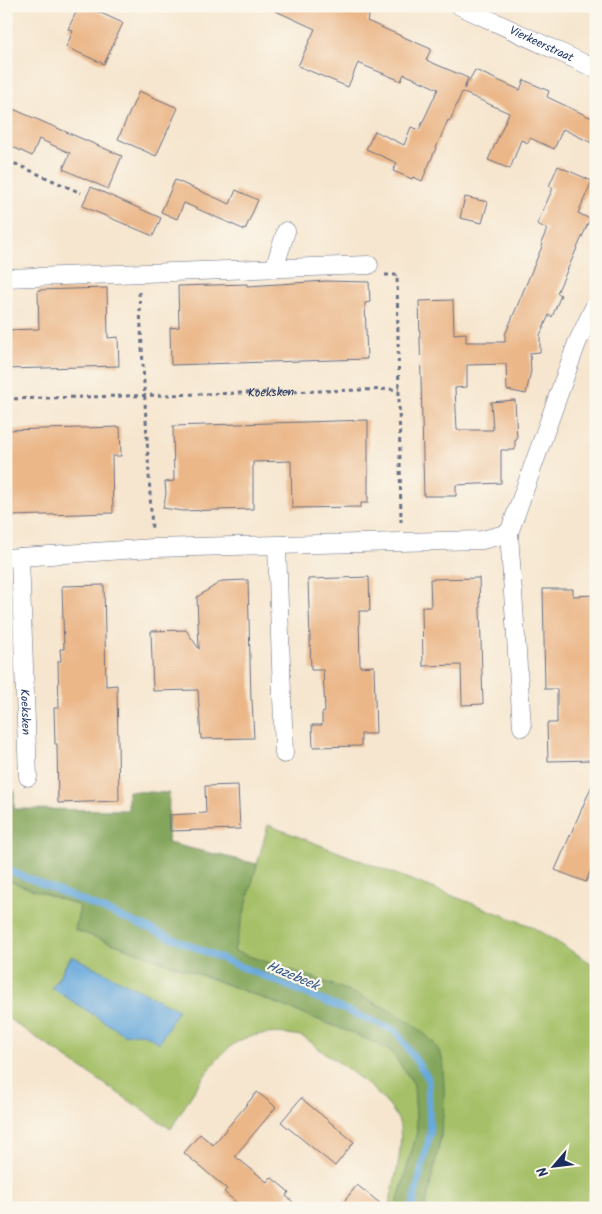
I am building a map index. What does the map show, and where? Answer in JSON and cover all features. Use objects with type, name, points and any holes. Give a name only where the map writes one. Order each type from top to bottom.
[{"type":"street","name":"Vierkeerstraat","points":[[460,6],[596,69]]},
{"type":"street","points":[[274,268],[286,231]]},
{"type":"street","points":[[6,278],[369,265]]},
{"type":"street","points":[[522,727],[509,532],[577,343],[596,303]]},
{"type":"street","name":"Koeksken","points":[[28,777],[13,557],[153,548],[482,540],[509,532]]},
{"type":"street","points":[[276,546],[284,754]]},
{"type":"path","points":[[6,173],[11,162],[81,193]]},
{"type":"path","points":[[369,265],[374,276],[397,275],[401,542]]},
{"type":"path","points":[[138,273],[153,548]]},
{"type":"path","name":"Koeksken","points":[[6,399],[399,389]]},
{"type":"green space","points":[[6,790],[14,790],[14,809],[128,810],[128,791],[169,793],[168,843],[257,864],[234,951],[317,979],[382,1006],[410,1022],[430,1039],[442,1058],[444,1107],[436,1158],[425,1208],[409,1208],[397,1204],[417,1132],[414,1084],[390,1050],[355,1034],[226,984],[75,930],[80,906],[6,880]]},
{"type":"green space","points":[[268,825],[531,926],[596,966],[596,1208],[425,1208],[441,1137],[441,1058],[233,951]]},
{"type":"green space","points":[[6,880],[80,906],[75,930],[226,984],[355,1034],[390,1050],[414,1084],[417,1132],[397,1204],[409,1208],[387,1208],[399,1156],[401,1136],[396,1116],[389,1105],[366,1083],[303,1037],[268,1034],[251,1036],[237,1042],[218,1058],[209,1069],[171,1129],[6,1017]],"holes":[[[71,956],[144,1033],[134,1032],[52,988]]]},
{"type":"water","points":[[72,956],[178,1010],[159,1043],[143,1034],[125,1035],[52,988]]},
{"type":"building","points":[[79,6],[85,6],[123,23],[104,64],[66,47],[73,31],[68,29]]},
{"type":"building","points":[[265,6],[373,6],[367,21],[431,49],[426,60],[468,78],[464,89],[475,70],[520,90],[524,80],[549,91],[547,97],[596,120],[596,145],[563,129],[554,149],[530,138],[528,143],[521,140],[510,169],[488,160],[509,113],[462,92],[422,181],[413,177],[412,179],[393,171],[397,163],[366,149],[375,131],[404,145],[411,127],[419,130],[438,89],[404,74],[401,81],[358,63],[348,87],[298,66],[315,29]]},
{"type":"building","points":[[139,91],[178,108],[156,156],[118,139]]},
{"type":"building","points":[[6,106],[122,156],[108,189],[63,169],[70,153],[39,139],[32,156],[6,144]]},
{"type":"building","points":[[558,166],[592,181],[578,213],[590,219],[557,293],[561,295],[552,317],[549,315],[540,335],[540,352],[530,353],[531,371],[526,394],[507,390],[506,364],[467,365],[467,387],[455,388],[457,430],[493,430],[491,402],[515,400],[517,440],[515,440],[515,450],[501,450],[501,483],[456,485],[456,496],[424,496],[419,301],[453,300],[454,334],[466,333],[466,342],[505,342],[505,335],[543,244],[541,243],[547,229],[537,224],[553,188],[549,186]]},
{"type":"building","points":[[175,180],[230,204],[236,190],[258,200],[245,230],[184,203],[177,219],[161,212]]},
{"type":"building","points":[[91,187],[161,218],[153,236],[82,206]]},
{"type":"building","points":[[465,197],[488,202],[482,223],[460,218]]},
{"type":"building","points":[[326,281],[369,282],[370,302],[365,303],[367,359],[171,365],[170,328],[179,327],[178,286],[247,284],[247,286]]},
{"type":"building","points":[[107,288],[108,338],[118,337],[119,366],[6,369],[6,330],[39,329],[38,290]]},
{"type":"building","points":[[368,420],[368,503],[361,503],[361,507],[292,508],[291,461],[253,462],[253,509],[182,511],[163,508],[166,494],[165,482],[174,481],[173,426]]},
{"type":"building","points":[[120,427],[121,456],[112,456],[113,513],[10,516],[9,461],[6,461],[6,430]]},
{"type":"building","points":[[369,577],[370,611],[359,611],[360,667],[374,666],[376,734],[361,734],[361,746],[313,747],[312,725],[322,725],[322,713],[325,712],[323,670],[311,670],[308,579]]},
{"type":"building","points":[[479,578],[483,704],[462,705],[461,665],[423,666],[422,607],[431,607],[430,579]]},
{"type":"building","points":[[248,580],[251,700],[254,738],[201,739],[198,690],[153,691],[151,631],[186,630],[199,649],[197,597],[222,581]]},
{"type":"building","points":[[104,585],[106,686],[117,685],[119,801],[58,803],[54,708],[59,708],[58,661],[61,661],[60,649],[64,649],[62,586]]},
{"type":"building","points":[[543,589],[573,589],[573,596],[596,595],[596,760],[548,761],[547,723],[557,723],[557,689],[545,689]]},
{"type":"building","points":[[596,776],[596,857],[586,882],[555,870]]},
{"type":"building","points":[[238,785],[240,829],[170,831],[169,815],[206,813],[205,786]]},
{"type":"building","points":[[257,1092],[276,1107],[235,1156],[267,1182],[271,1177],[289,1192],[286,1196],[300,1208],[243,1208],[224,1192],[227,1189],[184,1153],[200,1134],[213,1145]]},
{"type":"building","points":[[301,1098],[354,1142],[335,1166],[281,1122]]},
{"type":"building","points":[[357,1185],[386,1208],[339,1208]]},
{"type":"waterway","name":"Hazebeek","points":[[6,869],[396,1031],[428,1078],[430,1134],[412,1208]]}]
